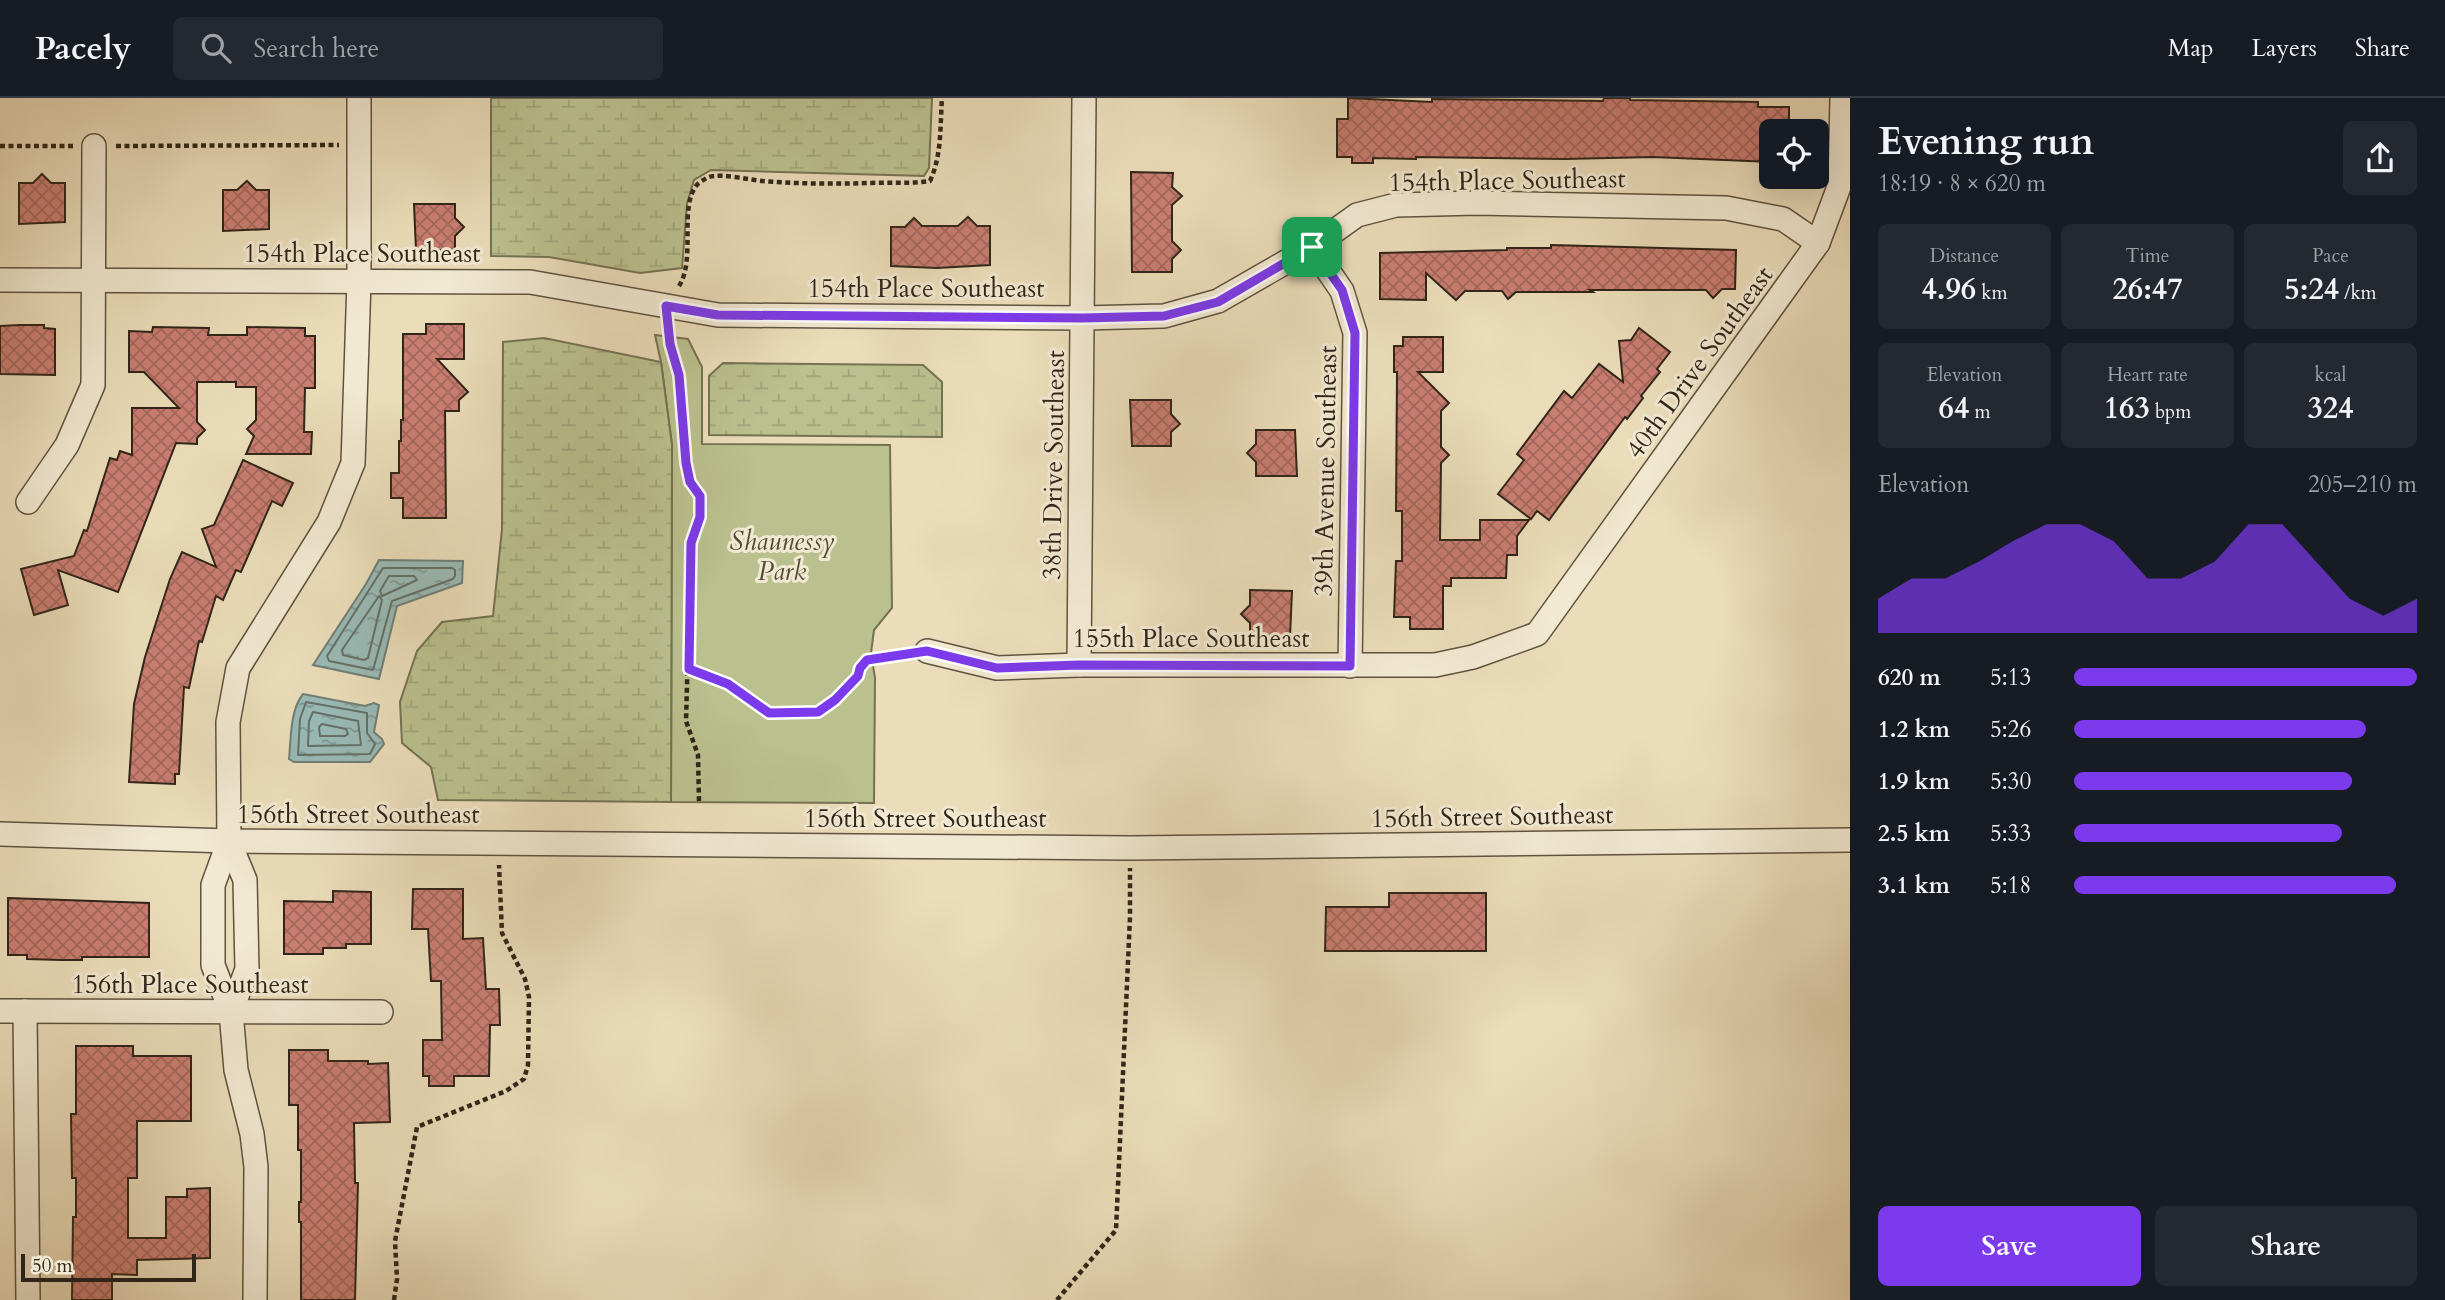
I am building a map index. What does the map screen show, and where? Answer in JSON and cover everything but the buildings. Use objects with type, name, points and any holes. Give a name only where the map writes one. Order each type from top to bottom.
[{"type":"street","points":[[255,1300],[256,1167],[252,1134],[236,1070],[231,1012],[213,965],[213,885],[229,841],[228,722],[238,668],[329,522],[352,463],[359,281],[359,98]]},
{"type":"street","name":"38th Drive Southeast","points":[[1079,665],[1084,98]]},
{"type":"street","name":"40th Drive Southeast","points":[[1537,634],[1818,243],[1840,184],[1842,98]]},
{"type":"street","points":[[28,502],[67,445],[93,385],[94,146]]},
{"type":"street","name":"154th Place Southeast","points":[[0,280],[530,282],[718,315],[1083,318],[1164,316],[1218,302],[1312,247],[1357,215],[1395,205],[1477,203],[1726,208],[1783,219],[1818,243]]},
{"type":"street","name":"39th Avenue Southeast","points":[[1312,247],[1342,290],[1355,333],[1350,666]]},
{"type":"street","name":"155th Place Southeast","points":[[927,651],[997,668],[1079,665],[1435,665],[1473,657],[1537,634]]},
{"type":"street","name":"156th Street Southeast","points":[[0,834],[229,841],[1129,848],[1850,840]]},
{"type":"street","points":[[229,841],[245,880],[247,969],[231,1012]]},
{"type":"street","name":"156th Place Southeast","points":[[0,1011],[381,1012]]},
{"type":"street","points":[[25,1011],[28,1300]]},
{"type":"path","points":[[699,802],[698,755],[686,721],[691,543],[700,517],[700,496],[690,482],[686,463],[679,375],[670,344],[666,306],[683,280],[690,205],[696,186],[709,177],[718,176],[762,181],[842,184],[909,184],[930,181],[936,169],[942,98]]},
{"type":"path","points":[[0,146],[359,145]]},
{"type":"path","points":[[689,669],[728,684],[769,713],[818,712],[835,700],[858,676],[860,668],[867,660],[927,651]]},
{"type":"path","points":[[394,1300],[397,1279],[395,1241],[418,1126],[506,1091],[524,1079],[528,1065],[529,997],[526,979],[502,933],[499,843]]},
{"type":"path","points":[[1057,1300],[1116,1230],[1130,917],[1129,848]]},
{"type":"green space","points":[[491,98],[932,98],[929,168],[924,176],[711,170],[694,180],[687,204],[682,268],[640,273],[549,257],[491,256]]},
{"type":"green space","name":"Shaunessy Park","points":[[655,335],[688,339],[702,367],[702,444],[890,445],[892,608],[874,630],[871,653],[875,678],[874,803],[671,802],[672,445]]},
{"type":"green space","points":[[544,338],[661,362],[672,445],[671,802],[438,800],[431,767],[402,743],[400,702],[417,651],[442,622],[493,616],[502,529],[503,342]]},
{"type":"green space","points":[[723,363],[923,365],[942,382],[942,437],[709,435],[709,376]]},
{"type":"water","points":[[379,560],[463,561],[462,583],[397,606],[379,679],[313,665],[366,584]]},
{"type":"water","points":[[303,694],[365,706],[374,703],[379,705],[374,732],[384,744],[370,762],[294,762],[289,759],[293,716]]},
{"type":"route","points":[[1312,247],[1342,290],[1355,333],[1350,666],[1079,665],[997,668],[927,651],[867,660],[860,668],[858,676],[835,700],[818,712],[769,713],[728,684],[689,669],[691,543],[700,517],[700,496],[690,482],[686,463],[679,375],[670,344],[666,306],[718,315],[1083,318],[1164,316],[1218,302],[1312,247]]}]
